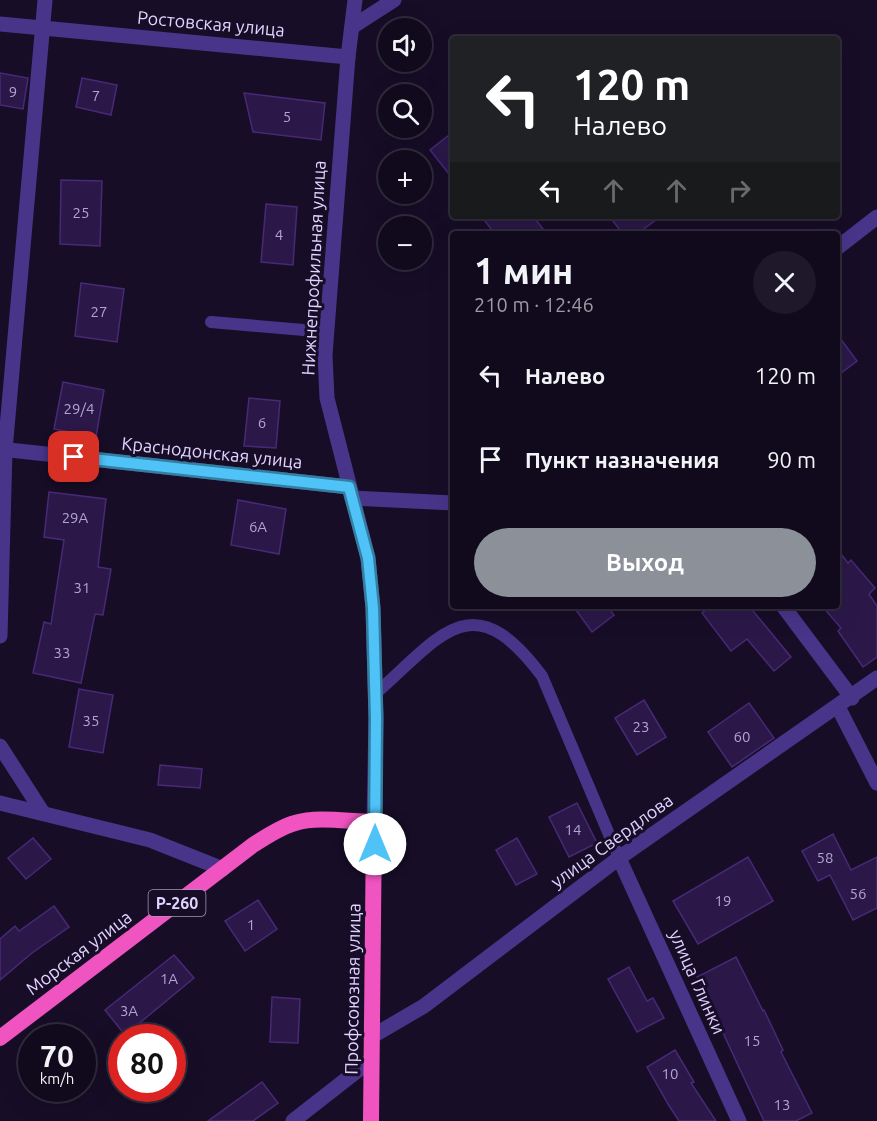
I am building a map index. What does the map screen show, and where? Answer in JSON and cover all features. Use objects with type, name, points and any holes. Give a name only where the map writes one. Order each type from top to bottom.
[{"type":"highway","name":"Морская улица","points":[[0,1038],[260,841],[295,823],[315,820],[374,822]]},
{"type":"highway","name":"Профсоюзная улица","points":[[371,1121],[374,822]]},
{"type":"street","points":[[0,636],[3,449],[45,0]]},
{"type":"street","name":"Нижнепрофильная улица","points":[[355,0],[348,57],[327,332],[327,398],[368,558],[373,608],[375,694],[374,822]]},
{"type":"street","points":[[352,27],[394,0]]},
{"type":"street","name":"Ростовская улица","points":[[0,24],[348,57]]},
{"type":"street","points":[[840,246],[877,217]]},
{"type":"street","name":"Краснодонская улица","points":[[3,449],[351,493],[450,503]]},
{"type":"street","points":[[785,609],[852,698]]},
{"type":"street","name":"улица Свердлова","points":[[371,1036],[424,1006],[619,858],[852,698],[877,678]]},
{"type":"street","points":[[838,707],[877,783]]},
{"type":"street","points":[[0,746],[43,813]]},
{"type":"street","points":[[0,803],[150,840],[222,868]]},
{"type":"street","name":"улица Глинки","points":[[619,858],[739,1121]]},
{"type":"street","points":[[293,1121],[371,1060]]},
{"type":"lane","points":[[211,322],[327,332]]},
{"type":"lane","points":[[375,694],[445,633],[469,623],[491,627],[508,638],[525,653],[542,676],[619,858]]},
{"type":"building","points":[[0,73],[28,78],[23,109],[0,105]]},
{"type":"building","points":[[82,78],[117,85],[111,115],[76,107]]},
{"type":"building","points":[[244,93],[325,103],[321,140],[253,132]]},
{"type":"building","points":[[450,134],[450,175],[430,150]]},
{"type":"building","points":[[61,180],[102,181],[100,246],[60,244]]},
{"type":"building","points":[[266,204],[297,207],[293,265],[261,262]]},
{"type":"building","points":[[483,219],[535,219],[545,231],[493,231]]},
{"type":"building","points":[[611,219],[657,219],[641,231],[621,231]]},
{"type":"building","points":[[81,283],[124,289],[117,342],[75,336]]},
{"type":"building","points":[[840,338],[857,361],[840,374]]},
{"type":"building","points":[[63,382],[104,390],[96,437],[54,429]]},
{"type":"building","points":[[249,398],[280,401],[276,448],[244,446]]},
{"type":"building","points":[[49,492],[106,499],[98,567],[111,569],[103,615],[95,614],[81,683],[33,673],[44,622],[51,624],[64,540],[44,537]]},
{"type":"building","points":[[238,500],[286,509],[279,554],[231,545]]},
{"type":"building","points":[[840,553],[848,563],[851,560],[875,588],[869,594],[877,606],[877,657],[863,667],[838,631],[841,628],[825,609],[840,609]]},
{"type":"building","points":[[575,609],[609,609],[614,615],[592,632]]},
{"type":"building","points":[[707,609],[751,609],[791,657],[774,671],[747,639],[731,651],[702,613]]},
{"type":"building","points":[[79,689],[113,695],[103,753],[69,747]]},
{"type":"building","points":[[644,700],[666,737],[637,755],[615,718]]},
{"type":"building","points":[[749,703],[774,738],[732,767],[708,732]]},
{"type":"building","points":[[160,765],[202,769],[200,788],[158,785]]},
{"type":"building","points":[[577,803],[597,843],[569,857],[549,817]]},
{"type":"building","points":[[833,834],[851,870],[877,857],[877,908],[853,920],[830,875],[818,881],[802,851]]},
{"type":"building","points":[[33,838],[51,859],[26,879],[8,858]]},
{"type":"building","points":[[517,838],[537,874],[516,885],[496,850]]},
{"type":"building","points":[[748,857],[773,901],[698,944],[673,901]]},
{"type":"building","points":[[258,900],[277,929],[245,951],[225,921]]},
{"type":"building","points":[[54,906],[69,927],[32,953],[0,980],[0,939],[15,926],[19,931]]},
{"type":"building","points":[[174,955],[194,978],[138,1024],[116,1024],[105,1010]]},
{"type":"building","points":[[736,957],[764,1010],[783,1050],[781,1052],[812,1113],[796,1121],[764,1121],[697,977]]},
{"type":"building","points":[[629,967],[647,1001],[653,998],[664,1018],[637,1032],[608,979]]},
{"type":"building","points":[[272,997],[300,999],[298,1043],[270,1042]]},
{"type":"building","points":[[675,1050],[694,1082],[691,1083],[716,1121],[679,1121],[668,1104],[647,1067]]},
{"type":"building","points":[[262,1082],[278,1103],[253,1121],[208,1121]]},
{"type":"route","points":[[74,457],[349,487],[368,558],[373,608],[376,718],[375,844]]}]
